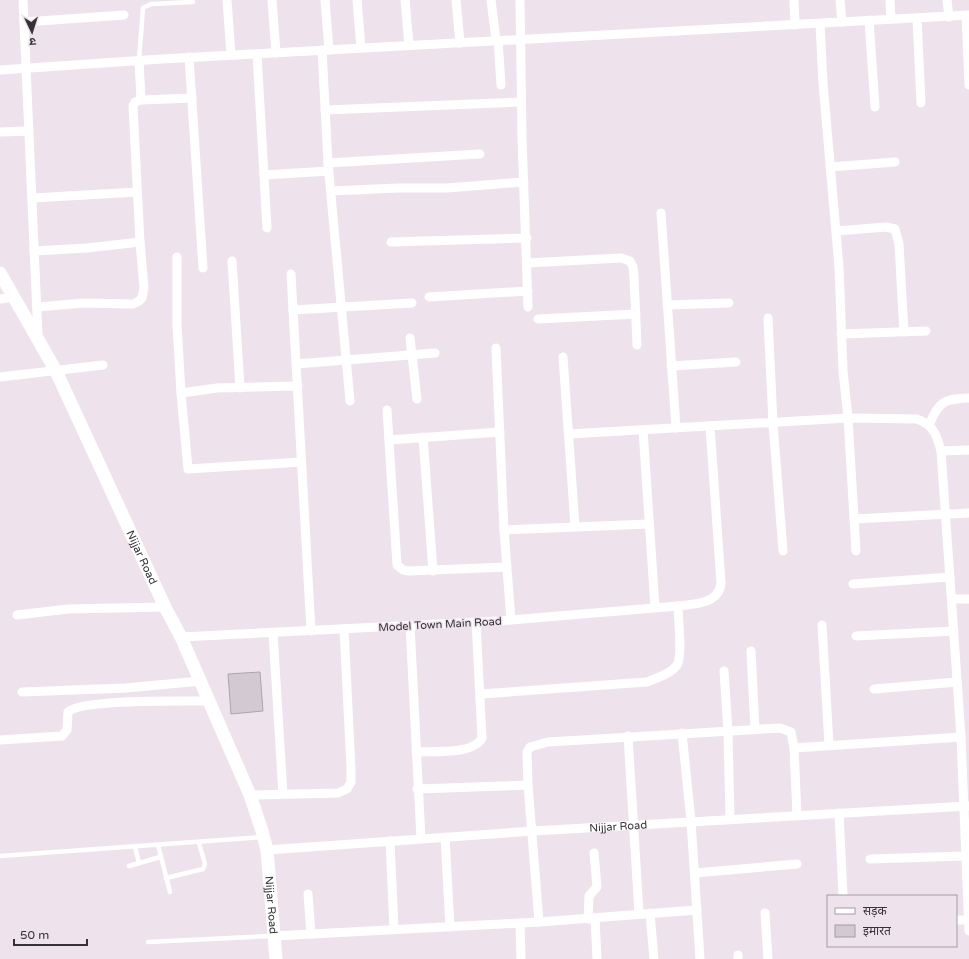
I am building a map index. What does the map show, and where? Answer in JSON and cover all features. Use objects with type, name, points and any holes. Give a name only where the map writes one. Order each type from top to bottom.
[{"type":"street","points":[[23,0],[33,198],[38,338]]},
{"type":"street","points":[[227,0],[230,55]]},
{"type":"street","points":[[272,0],[276,52]]},
{"type":"street","points":[[325,0],[326,110],[329,167],[350,401]]},
{"type":"street","points":[[357,0],[362,48]]},
{"type":"street","points":[[405,0],[409,46]]},
{"type":"street","points":[[456,0],[460,43]]},
{"type":"street","points":[[492,0],[501,86]]},
{"type":"street","points":[[520,0],[521,102],[527,238],[528,307]]},
{"type":"street","points":[[794,0],[795,25]]},
{"type":"street","points":[[840,0],[842,22]]},
{"type":"street","points":[[890,0],[891,19]]},
{"type":"street","points":[[948,0],[948,17]]},
{"type":"street","points":[[24,22],[124,15]]},
{"type":"street","points":[[0,70],[276,52],[967,15],[969,84]]},
{"type":"street","points":[[917,18],[921,103]]},
{"type":"street","points":[[869,20],[875,107]]},
{"type":"street","points":[[820,24],[839,267],[841,334],[856,551]]},
{"type":"street","points":[[257,54],[267,228]]},
{"type":"street","points":[[189,57],[203,268]]},
{"type":"street","points":[[139,60],[141,100]]},
{"type":"street","points":[[37,307],[84,303],[133,304],[139,301],[144,294],[144,288],[140,242],[133,106],[135,102],[141,100],[192,98]]},
{"type":"street","points":[[326,110],[521,102]]},
{"type":"street","points":[[0,132],[29,131]]},
{"type":"street","points":[[264,175],[329,167],[480,154]]},
{"type":"street","points":[[830,167],[895,162]]},
{"type":"street","points":[[331,191],[390,188],[448,188],[524,182]]},
{"type":"street","points":[[33,198],[137,192]]},
{"type":"street","points":[[661,213],[676,428]]},
{"type":"street","points":[[836,232],[886,227],[895,229],[899,244],[904,332]]},
{"type":"street","points":[[391,242],[527,238]]},
{"type":"street","points":[[34,251],[87,248],[140,242]]},
{"type":"street","points":[[177,257],[176,297],[181,393],[188,469],[301,462]]},
{"type":"street","points":[[527,263],[621,258],[630,260],[633,267],[634,278],[637,345]]},
{"type":"street","points":[[232,260],[240,388]]},
{"type":"street","name":"Nijjar Road","points":[[0,272],[56,371],[165,607],[181,637],[250,795],[267,850],[276,959]]},
{"type":"street","points":[[291,274],[311,631]]},
{"type":"street","points":[[429,297],[528,291]]},
{"type":"street","points":[[0,298],[15,297]]},
{"type":"street","points":[[293,310],[412,303]]},
{"type":"street","points":[[667,305],[729,303]]},
{"type":"street","points":[[538,319],[636,314]]},
{"type":"street","points":[[768,318],[773,423],[783,551]]},
{"type":"street","points":[[841,334],[926,331]]},
{"type":"street","points":[[410,338],[417,399]]},
{"type":"street","points":[[496,348],[504,530],[511,620]]},
{"type":"street","points":[[296,364],[435,353]]},
{"type":"street","points":[[564,357],[575,526]]},
{"type":"street","points":[[672,366],[736,362]]},
{"type":"street","points":[[0,376],[104,365]]},
{"type":"street","points":[[181,393],[217,388],[298,386]]},
{"type":"street","points":[[929,425],[934,412],[941,404],[949,399],[969,398]]},
{"type":"street","points":[[387,410],[397,565],[403,570],[408,571],[433,571],[507,566]]},
{"type":"street","points":[[569,434],[848,418],[906,418],[917,419],[929,425],[936,434],[941,451],[966,806],[966,856],[969,930]]},
{"type":"street","name":"Model Town Main Road","points":[[181,637],[511,620],[678,606],[698,603],[716,596],[721,583],[710,426]]},
{"type":"street","points":[[643,430],[655,607]]},
{"type":"street","points":[[389,440],[500,432]]},
{"type":"street","points":[[423,437],[433,571]]},
{"type":"street","points":[[941,451],[969,450]]},
{"type":"street","points":[[854,519],[969,513]]},
{"type":"street","points":[[504,530],[649,524]]},
{"type":"street","points":[[853,584],[950,577]]},
{"type":"street","points":[[952,599],[969,599]]},
{"type":"street","points":[[481,694],[647,682],[667,674],[677,665],[680,655],[678,606]]},
{"type":"street","points":[[17,615],[68,609],[165,607]]},
{"type":"street","points":[[416,752],[464,750],[478,745],[482,738],[481,694],[476,622]]},
{"type":"street","points":[[822,625],[829,745]]},
{"type":"street","points":[[410,626],[417,789],[421,839]]},
{"type":"street","points":[[250,795],[338,793],[347,789],[351,782],[344,629]]},
{"type":"street","points":[[856,636],[954,631]]},
{"type":"street","points":[[273,633],[283,794]]},
{"type":"street","points":[[751,651],[755,730]]},
{"type":"street","points":[[724,671],[728,732],[730,819]]},
{"type":"street","points":[[22,692],[126,688],[201,681]]},
{"type":"street","points":[[874,689],[957,682]]},
{"type":"street","points":[[0,740],[62,736],[67,730],[68,712],[76,707],[122,703],[208,701]]},
{"type":"street","points":[[539,922],[533,831],[528,785],[527,752],[530,746],[548,742],[628,736],[786,729],[791,732],[794,748],[797,815]]},
{"type":"street","points":[[682,733],[691,821],[700,959]]},
{"type":"street","points":[[628,736],[639,913]]},
{"type":"street","points":[[794,748],[961,737]]},
{"type":"street","points":[[417,789],[528,785]]},
{"type":"street","name":"Nijjar Road","points":[[267,850],[691,821],[966,806]]},
{"type":"street","points":[[839,813],[843,895]]},
{"type":"street","points":[[445,837],[450,927]]},
{"type":"street","points":[[390,841],[394,929]]},
{"type":"street","points":[[594,853],[597,887],[589,896],[597,959]]},
{"type":"street","points":[[870,859],[966,856]]},
{"type":"street","points":[[695,872],[797,864]]},
{"type":"street","points":[[308,894],[311,934]]},
{"type":"street","points":[[274,936],[539,922],[639,913],[697,910]]},
{"type":"street","points":[[650,913],[654,959]]},
{"type":"street","points":[[765,913],[768,959]]},
{"type":"street","points":[[957,920],[969,920]]},
{"type":"street","points":[[520,923],[521,959]]},
{"type":"lane","points":[[139,60],[143,8],[151,4],[193,2]]},
{"type":"lane","points":[[0,856],[199,843],[263,837]]},
{"type":"lane","points":[[166,878],[203,869],[205,864],[199,843]]},
{"type":"lane","points":[[158,845],[170,892]]},
{"type":"lane","points":[[135,847],[139,863]]},
{"type":"lane","points":[[129,866],[160,857]]},
{"type":"lane","points":[[148,942],[274,936]]},
{"type":"building","points":[[260,672],[263,711],[231,714],[228,674]]}]
